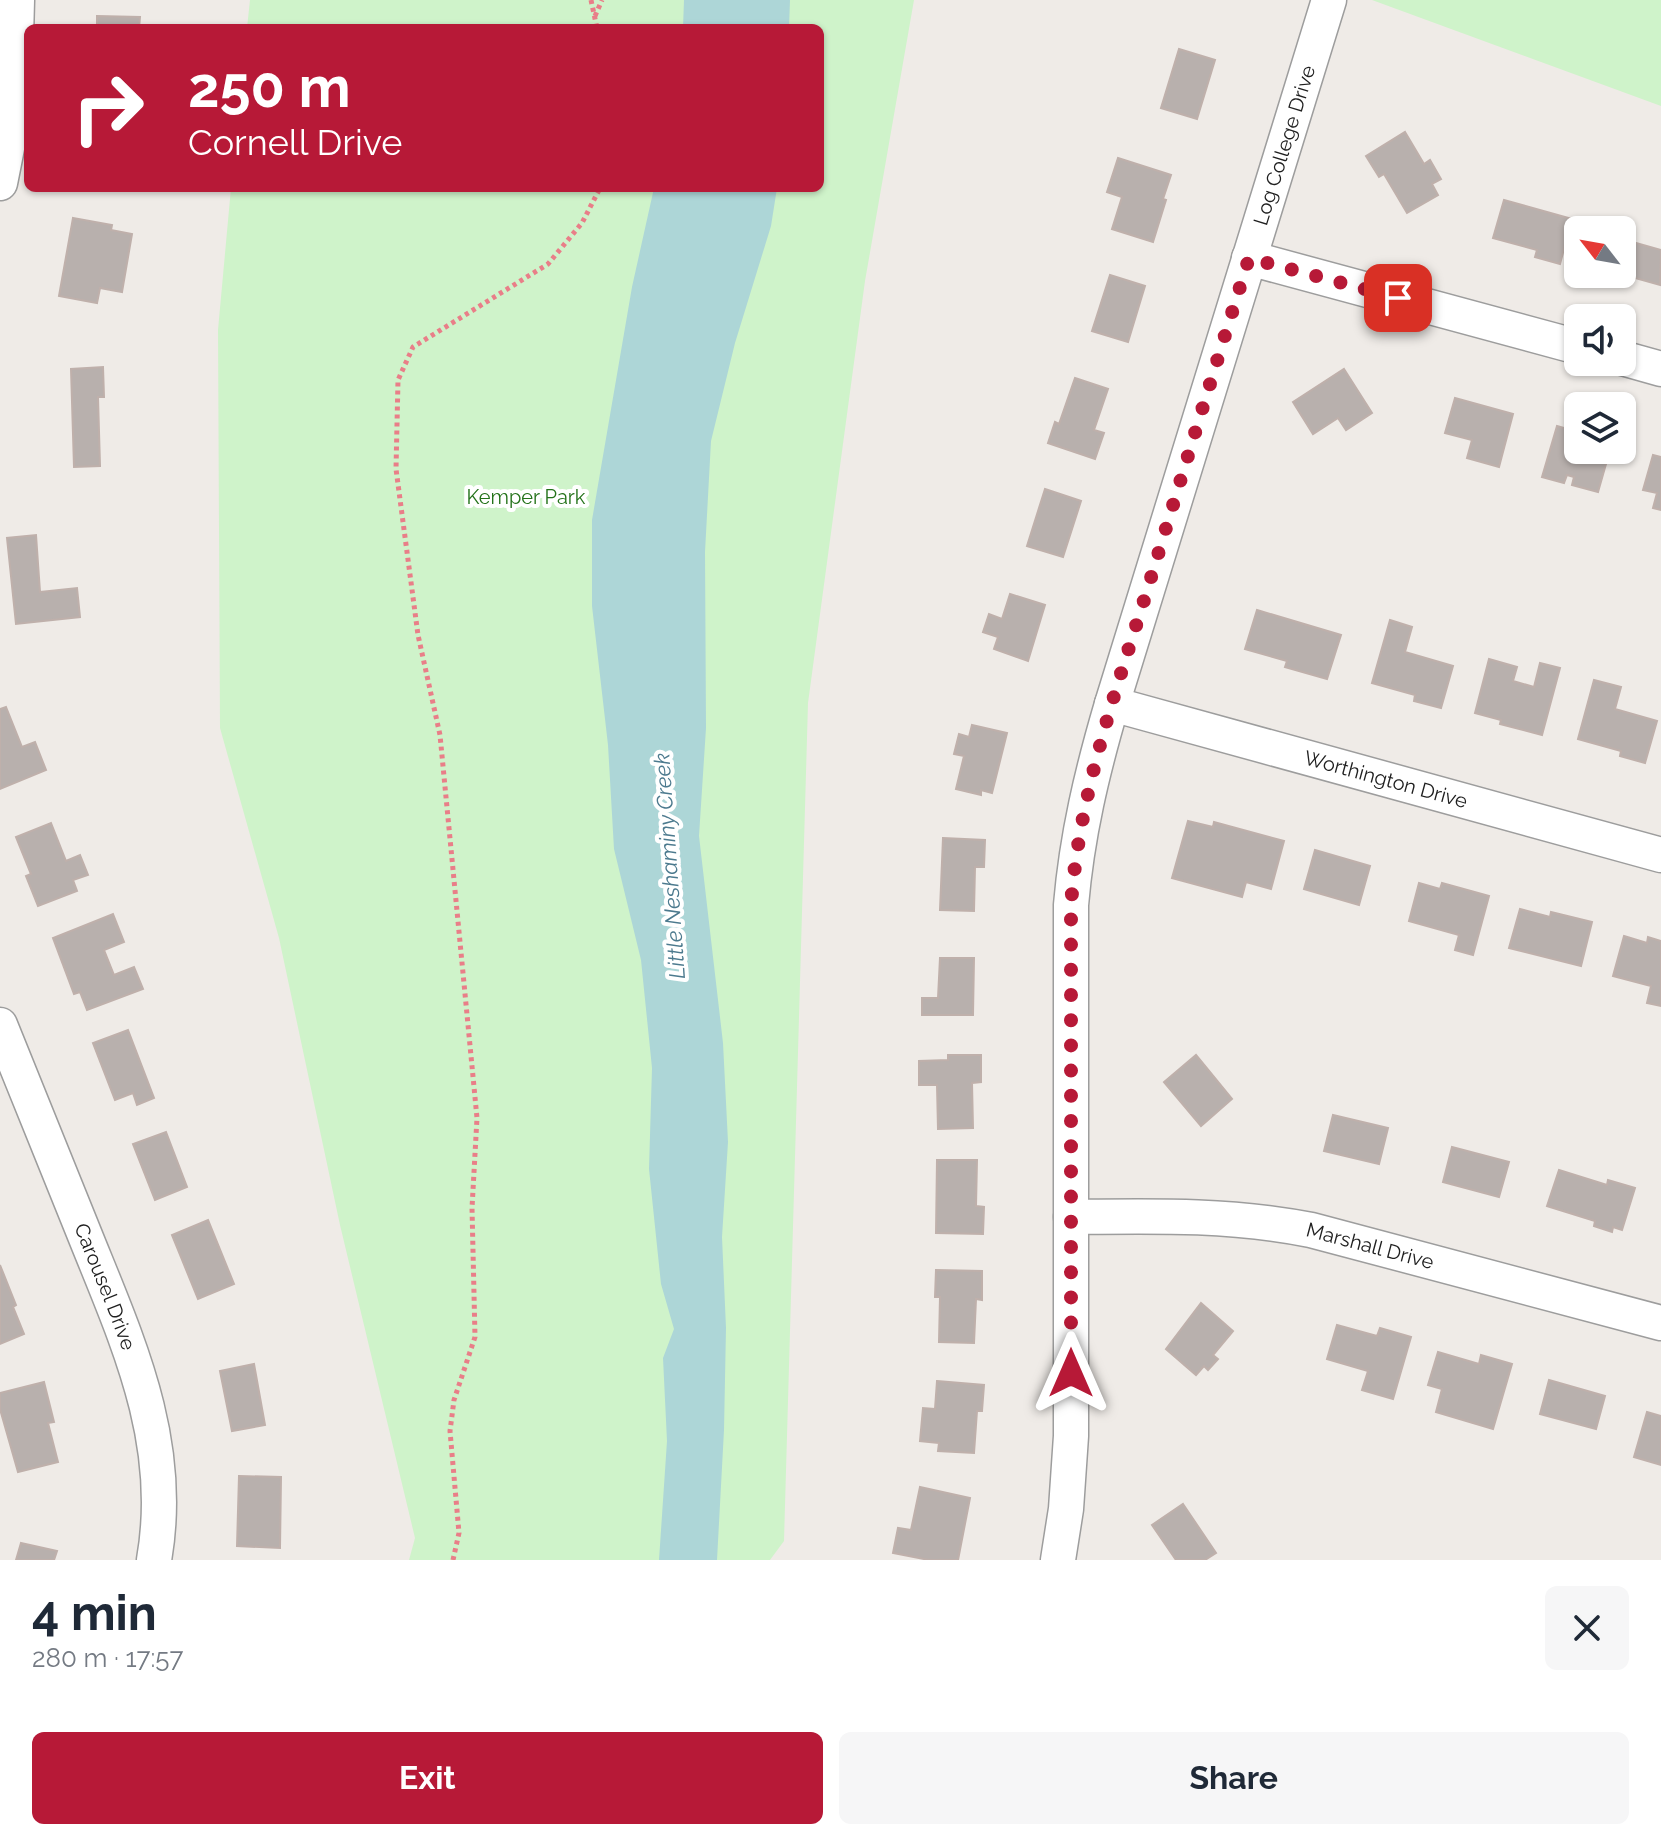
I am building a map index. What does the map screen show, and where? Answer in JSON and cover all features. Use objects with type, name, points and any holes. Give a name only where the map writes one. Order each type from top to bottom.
[{"type":"street","points":[[0,183],[14,113],[17,0]]},
{"type":"street","name":"Log College Drive","points":[[1058,1560],[1066,1509],[1071,1436],[1072,890],[1088,787],[1329,0]]},
{"type":"street","points":[[1249,258],[1564,343]]},
{"type":"street","points":[[1636,362],[1661,369]]},
{"type":"street","name":"Worthington Drive","points":[[1112,704],[1661,855]]},
{"type":"street","name":"Carousel Drive","points":[[0,1025],[144,1389],[156,1443],[160,1499],[154,1560]]},
{"type":"street","name":"Marshall Drive","points":[[1071,1217],[1199,1216],[1268,1221],[1661,1323]]},
{"type":"path","points":[[591,0],[596,24]]},
{"type":"path","points":[[595,17],[602,0]]},
{"type":"path","points":[[453,1560],[459,1533],[450,1431],[454,1400],[475,1337],[472,1208],[477,1118],[440,735],[418,635],[396,469],[398,380],[413,347],[548,264],[582,223],[598,192]]},
{"type":"green space","name":"Kemper Park","points":[[250,0],[914,0],[865,281],[808,703],[784,1541],[770,1560],[409,1560],[415,1538],[340,1225],[279,938],[220,728],[218,330],[231,192],[824,192],[824,24],[247,24]]},
{"type":"green space","points":[[1372,0],[1661,0],[1661,106]]},
{"type":"water","points":[[684,0],[790,0],[789,24],[683,24]]},
{"type":"water","name":"Little Neshaminy Creek","points":[[653,192],[776,192],[771,226],[735,343],[711,441],[705,552],[706,728],[699,836],[723,1043],[728,1142],[722,1237],[726,1328],[724,1430],[717,1560],[659,1560],[667,1441],[663,1358],[674,1329],[661,1284],[649,1169],[652,1068],[641,960],[614,849],[608,745],[592,606],[592,520],[632,287]]},
{"type":"building","points":[[97,16],[140,17],[139,24],[97,24]]},
{"type":"building","points":[[1179,49],[1215,60],[1197,119],[1161,108]]},
{"type":"building","points":[[1405,132],[1424,164],[1430,160],[1441,179],[1432,184],[1438,195],[1407,213],[1384,174],[1379,177],[1366,156]]},
{"type":"building","points":[[1118,158],[1171,175],[1153,242],[1112,229],[1122,197],[1107,192]]},
{"type":"building","points":[[1504,200],[1564,217],[1564,249],[1560,264],[1535,257],[1537,250],[1493,238]]},
{"type":"building","points":[[73,218],[112,225],[111,230],[132,234],[122,292],[100,288],[97,303],[59,296]]},
{"type":"building","points":[[1636,243],[1661,250],[1660,285],[1636,278]]},
{"type":"building","points":[[1110,275],[1145,286],[1128,342],[1092,331]]},
{"type":"building","points":[[103,367],[104,397],[98,397],[100,466],[74,467],[71,369]]},
{"type":"building","points":[[1344,369],[1372,413],[1346,430],[1338,418],[1313,434],[1293,402]]},
{"type":"building","points":[[1075,378],[1108,389],[1094,430],[1104,433],[1095,459],[1048,443],[1055,422],[1059,424]]},
{"type":"building","points":[[1455,398],[1513,414],[1499,467],[1467,458],[1472,440],[1445,433]]},
{"type":"building","points":[[1557,426],[1564,428],[1564,464],[1606,464],[1598,492],[1572,485],[1574,477],[1567,475],[1564,483],[1542,477]]},
{"type":"building","points":[[1653,455],[1661,457],[1661,510],[1653,508],[1657,493],[1643,490]]},
{"type":"building","points":[[1045,489],[1081,501],[1063,557],[1027,546]]},
{"type":"building","points":[[36,535],[40,592],[77,588],[80,617],[16,624],[7,538]]},
{"type":"building","points":[[1010,594],[1045,605],[1028,661],[994,649],[998,637],[983,632],[989,614],[1002,619]]},
{"type":"building","points":[[1257,610],[1341,635],[1327,679],[1285,667],[1287,661],[1245,649]]},
{"type":"building","points":[[1390,620],[1412,627],[1405,652],[1453,666],[1441,708],[1414,701],[1415,695],[1372,683]]},
{"type":"building","points":[[1489,659],[1517,667],[1513,681],[1534,687],[1540,663],[1560,668],[1542,735],[1500,724],[1501,720],[1475,713]]},
{"type":"building","points":[[1594,680],[1621,687],[1615,709],[1657,721],[1645,763],[1620,756],[1621,751],[1578,739]]},
{"type":"building","points":[[6,707],[22,747],[35,742],[46,770],[0,789],[0,709]]},
{"type":"building","points":[[972,725],[1007,733],[992,793],[981,790],[981,795],[956,789],[964,756],[954,754],[959,734],[969,737]]},
{"type":"building","points":[[1188,821],[1213,827],[1214,822],[1284,841],[1271,889],[1246,882],[1242,897],[1172,878]]},
{"type":"building","points":[[51,823],[66,861],[80,855],[88,875],[73,880],[77,891],[38,906],[26,876],[31,874],[16,837]]},
{"type":"building","points":[[943,838],[985,840],[984,867],[975,867],[974,911],[940,910]]},
{"type":"building","points":[[1315,850],[1370,866],[1359,905],[1304,889]]},
{"type":"building","points":[[1419,883],[1440,889],[1442,883],[1489,896],[1473,955],[1455,950],[1459,935],[1409,921]]},
{"type":"building","points":[[1520,909],[1550,917],[1551,912],[1592,922],[1581,966],[1509,948]]},
{"type":"building","points":[[113,914],[124,942],[104,950],[114,975],[134,967],[143,989],[87,1010],[80,992],[74,994],[53,938]]},
{"type":"building","points":[[1624,936],[1647,943],[1648,937],[1661,941],[1661,1006],[1647,1003],[1651,986],[1613,976]]},
{"type":"building","points":[[940,958],[974,958],[973,1015],[922,1015],[922,998],[938,998]]},
{"type":"building","points":[[128,1030],[154,1098],[137,1105],[133,1093],[115,1100],[93,1043]]},
{"type":"building","points":[[948,1055],[981,1055],[981,1082],[972,1083],[973,1128],[938,1129],[937,1085],[919,1085],[919,1061],[948,1060]]},
{"type":"building","points":[[1196,1055],[1232,1099],[1201,1126],[1164,1082]]},
{"type":"building","points":[[1333,1115],[1388,1128],[1379,1164],[1324,1151]]},
{"type":"building","points":[[166,1132],[187,1187],[155,1200],[133,1144]]},
{"type":"building","points":[[1452,1147],[1509,1162],[1499,1197],[1443,1182]]},
{"type":"building","points":[[937,1160],[977,1160],[976,1206],[984,1207],[983,1234],[936,1233]]},
{"type":"building","points":[[1559,1170],[1607,1185],[1608,1180],[1635,1188],[1622,1230],[1613,1227],[1612,1232],[1594,1226],[1595,1221],[1547,1206]]},
{"type":"building","points":[[208,1220],[234,1284],[198,1299],[172,1235]]},
{"type":"building","points":[[0,1265],[24,1334],[0,1344]]},
{"type":"building","points":[[936,1270],[982,1271],[982,1300],[976,1299],[974,1343],[939,1342],[940,1297],[935,1297]]},
{"type":"building","points":[[1201,1303],[1233,1331],[1213,1355],[1218,1359],[1208,1370],[1204,1366],[1196,1375],[1166,1349]]},
{"type":"building","points":[[1337,1325],[1377,1336],[1380,1328],[1411,1337],[1393,1399],[1362,1390],[1368,1371],[1327,1359]]},
{"type":"building","points":[[1438,1352],[1479,1364],[1481,1355],[1512,1364],[1493,1429],[1436,1412],[1442,1389],[1428,1385]]},
{"type":"building","points":[[254,1364],[265,1425],[232,1431],[220,1371]]},
{"type":"building","points":[[1549,1380],[1605,1396],[1596,1429],[1540,1414]]},
{"type":"building","points":[[937,1381],[984,1385],[982,1411],[977,1411],[974,1453],[938,1451],[939,1443],[920,1441],[923,1408],[935,1409]]},
{"type":"building","points":[[44,1382],[54,1422],[48,1423],[58,1462],[18,1472],[0,1409],[0,1393]]},
{"type":"building","points":[[1647,1412],[1661,1416],[1661,1465],[1634,1457]]},
{"type":"building","points":[[239,1476],[281,1477],[280,1548],[237,1546]]},
{"type":"building","points":[[920,1487],[970,1498],[958,1560],[929,1560],[893,1553],[898,1528],[911,1530]]},
{"type":"building","points":[[1183,1504],[1216,1553],[1205,1560],[1176,1560],[1152,1525]]},
{"type":"building","points":[[21,1543],[57,1551],[54,1560],[16,1560]]},
{"type":"route","points":[[1071,1373],[1071,905],[1088,787],[1112,704],[1249,258],[1398,298]]}]
